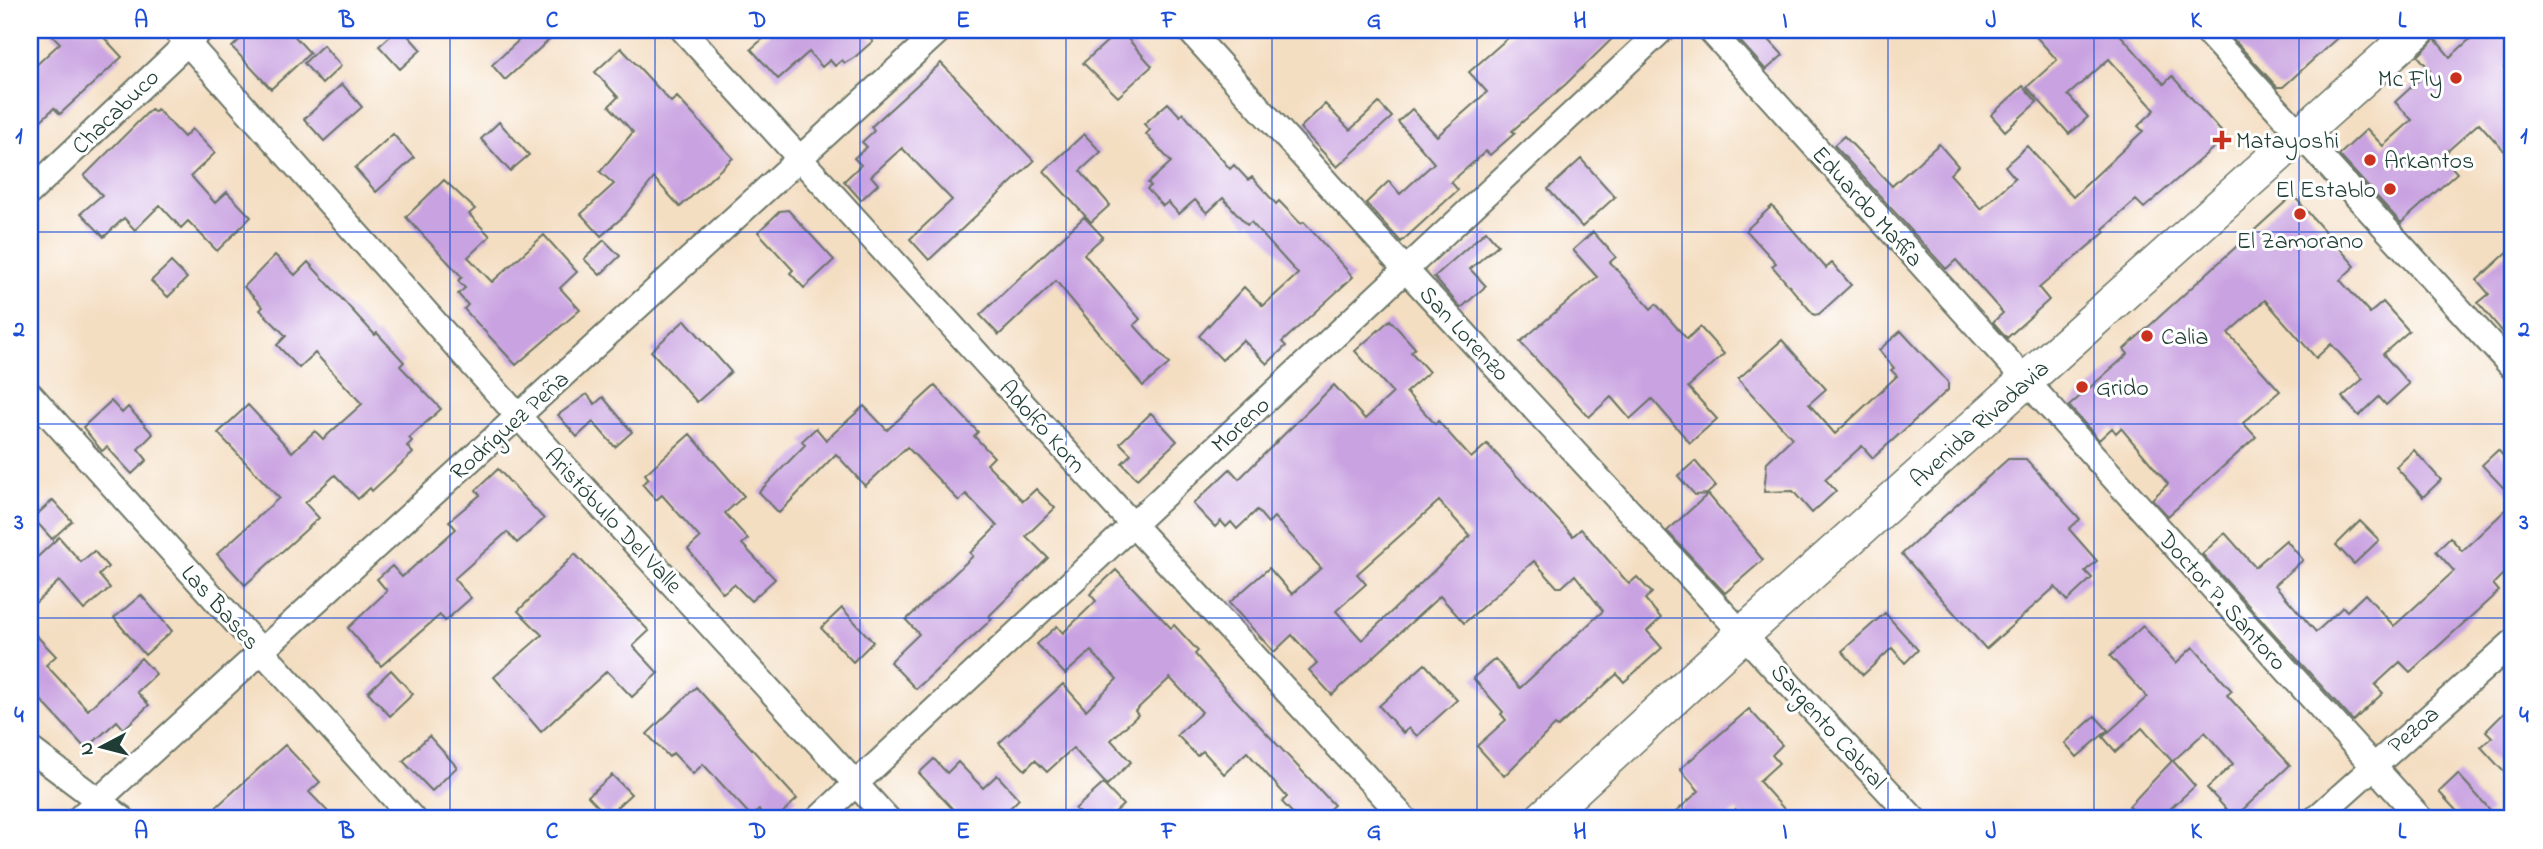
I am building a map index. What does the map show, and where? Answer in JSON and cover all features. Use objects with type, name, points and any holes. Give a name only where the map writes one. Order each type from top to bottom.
[{"type":"main road","name":"Avenida Rivadavia","points":[[1542,819],[1744,633],[2417,30]]},
{"type":"street","name":"Adolfo Korn","points":[[683,30],[1133,525],[1405,819]]},
{"type":"street","name":"Rodríguez Peña","points":[[78,819],[940,30]]},
{"type":"street","name":"San Lorenzo","points":[[1189,30],[1404,268],[1744,633]]},
{"type":"street","name":"Moreno","points":[[818,819],[1404,268],[1662,30]]},
{"type":"street","name":"Eduardo Maffia","points":[[1710,30],[2025,382]]},
{"type":"street","points":[[2205,30],[2513,368]]},
{"type":"street","name":"Chacabuco","points":[[30,192],[188,34]]},
{"type":"street","name":"Aristóbulo Del Valle","points":[[188,34],[518,416],[888,819]]},
{"type":"street","name":"Doctor P. Santoro","points":[[2025,382],[2421,819]]},
{"type":"street","name":"Las Bases","points":[[30,394],[413,819]]},
{"type":"street","name":"Sargento Cabral","points":[[1744,633],[1913,819]]},
{"type":"street","name":"Pezoa","points":[[2315,819],[2372,765],[2513,642]]},
{"type":"street","points":[[30,749],[123,819]]},
{"type":"building","points":[[47,30],[97,30],[122,57],[60,114],[54,108],[30,131],[30,71],[60,43]]},
{"type":"building","points":[[250,30],[289,30],[310,53],[271,89],[232,47]]},
{"type":"building","points":[[397,30],[403,30],[421,50],[400,69],[379,46]]},
{"type":"building","points":[[530,30],[560,30],[505,80],[492,65]]},
{"type":"building","points":[[773,30],[863,30],[873,41],[855,57],[845,63],[842,60],[835,66],[830,60],[822,67],[809,52],[778,79],[751,49]]},
{"type":"building","points":[[1120,30],[1152,66],[1118,97],[1083,63]]},
{"type":"building","points":[[1517,30],[1621,30],[1566,84],[1512,131],[1515,133],[1490,155],[1486,151],[1451,182],[1458,190],[1401,242],[1366,203],[1389,181],[1400,194],[1434,163],[1398,122],[1412,109],[1437,136],[1487,92],[1469,72]]},
{"type":"building","points":[[1730,30],[1760,30],[1783,55],[1766,70]]},
{"type":"building","points":[[2030,30],[2116,30],[2164,84],[2172,76],[2226,137],[2144,208],[2136,200],[2103,229],[2105,232],[2039,288],[2049,300],[2007,338],[1993,322],[2003,313],[1956,260],[1946,269],[1834,145],[1844,136],[1892,186],[1939,144],[1958,166],[1950,174],[1981,209],[2015,178],[2005,166],[2027,146],[2073,197],[2143,131],[2138,126],[2155,110],[2109,59],[2068,95],[2088,117],[2069,134],[2027,87],[2057,60]]},
{"type":"building","points":[[2225,30],[2346,30],[2283,87],[2277,87]]},
{"type":"building","points":[[2480,30],[2513,30],[2513,61],[2504,68],[2513,78],[2513,161],[2479,123],[2442,156],[2457,173],[2401,223],[2339,155],[2367,129],[2383,146],[2412,120],[2395,102],[2430,70],[2418,56],[2435,39],[2450,57]]},
{"type":"building","points":[[323,45],[341,66],[322,84],[304,63]]},
{"type":"building","points":[[621,48],[671,102],[677,97],[733,158],[680,207],[654,178],[624,216],[601,236],[581,214],[614,184],[600,172],[633,132],[609,106],[618,97],[595,72]]},
{"type":"building","points":[[941,63],[1034,161],[929,260],[910,239],[952,200],[902,148],[871,176],[878,184],[861,200],[844,181],[861,165],[854,158],[867,147],[862,142],[874,131],[871,127]]},
{"type":"building","points":[[342,84],[362,107],[324,141],[304,119]]},
{"type":"building","points":[[2023,86],[2037,102],[2005,131],[1991,115]]},
{"type":"building","points":[[1168,103],[1180,116],[1183,113],[1230,169],[1234,165],[1248,180],[1252,177],[1276,204],[1279,201],[1301,224],[1304,222],[1353,277],[1282,342],[1286,346],[1267,364],[1243,340],[1222,360],[1199,336],[1244,287],[1263,306],[1298,274],[1251,222],[1247,225],[1223,198],[1207,213],[1195,200],[1179,214],[1168,202],[1163,206],[1147,189],[1151,186],[1148,183],[1171,162],[1146,134],[1150,130],[1144,124]]},
{"type":"building","points":[[1379,103],[1392,117],[1337,167],[1300,128],[1325,104],[1350,130]]},
{"type":"building","points":[[151,109],[155,112],[157,109],[184,137],[192,129],[215,153],[191,176],[215,203],[227,192],[251,217],[217,251],[188,221],[181,228],[160,205],[135,230],[124,218],[104,237],[81,213],[102,195],[84,176]]},
{"type":"building","points":[[499,122],[529,155],[510,171],[481,139]]},
{"type":"building","points":[[393,134],[414,158],[376,192],[355,168]]},
{"type":"building","points":[[1084,134],[1101,152],[1080,171],[1110,205],[1091,222],[1044,171]]},
{"type":"building","points":[[1581,159],[1615,197],[1582,227],[1548,189]]},
{"type":"building","points":[[444,180],[475,209],[469,214],[490,236],[468,257],[492,282],[544,235],[577,272],[560,288],[580,310],[516,365],[464,309],[468,305],[458,294],[465,288],[458,281],[462,277],[406,217]]},
{"type":"building","points":[[2293,195],[2355,266],[2340,280],[2370,313],[2383,302],[2409,331],[2383,354],[2409,384],[2386,405],[2379,397],[2359,416],[2342,397],[2363,379],[2331,344],[2316,358],[2265,300],[2228,333],[2280,391],[2243,423],[2256,437],[2168,516],[2152,499],[2168,484],[2121,428],[2116,433],[2112,428],[2099,440],[2069,406],[2128,354],[2124,349]]},
{"type":"building","points":[[1772,206],[1826,268],[1832,263],[1851,285],[1819,314],[1814,315],[1772,266],[1776,263],[1746,230]]},
{"type":"building","points":[[788,210],[834,260],[804,288],[790,273],[793,270],[758,232],[780,211]]},
{"type":"building","points":[[1084,217],[1103,237],[1084,254],[1140,319],[1134,325],[1169,364],[1143,386],[1056,281],[999,335],[980,315]]},
{"type":"building","points":[[1486,231],[1498,245],[1470,269],[1486,286],[1461,308],[1434,277]]},
{"type":"building","points":[[1593,232],[1616,257],[1610,262],[1651,309],[1656,304],[1687,339],[1700,327],[1724,354],[1688,387],[1717,419],[1690,443],[1652,399],[1630,419],[1611,397],[1589,417],[1520,342],[1597,277],[1573,250]]},
{"type":"building","points":[[604,240],[620,256],[600,275],[584,259]]},
{"type":"building","points":[[2513,247],[2513,344],[2478,303],[2489,294],[2477,280]]},
{"type":"building","points":[[275,255],[295,275],[308,262],[375,335],[377,333],[404,362],[400,366],[441,409],[409,438],[412,441],[407,446],[413,453],[372,491],[370,488],[358,499],[335,475],[305,503],[319,518],[245,585],[217,554],[279,498],[218,433],[248,405],[292,452],[315,431],[323,439],[362,404],[315,353],[299,368],[277,345],[286,336],[260,310],[263,307],[244,287]]},
{"type":"building","points":[[171,262],[187,278],[168,297],[151,281]]},
{"type":"building","points":[[685,320],[731,372],[697,402],[651,351]]},
{"type":"building","points":[[1390,320],[1415,348],[1411,352],[1429,372],[1406,392],[1435,424],[1438,421],[1471,458],[1487,444],[1573,536],[1581,529],[1629,584],[1637,577],[1652,593],[1645,599],[1661,618],[1647,631],[1662,648],[1624,682],[1617,674],[1558,727],[1555,725],[1504,776],[1477,746],[1506,720],[1501,714],[1503,712],[1473,678],[1495,659],[1520,688],[1603,611],[1575,575],[1562,587],[1557,587],[1534,561],[1464,623],[1440,596],[1332,695],[1309,670],[1317,663],[1292,635],[1274,652],[1229,603],[1269,568],[1292,594],[1321,568],[1274,517],[1268,523],[1257,510],[1237,529],[1231,522],[1226,527],[1221,521],[1215,527],[1193,504],[1230,469],[1239,479],[1334,385],[1365,419],[1393,393],[1355,351]],"holes":[[[1439,501],[1470,536],[1362,640],[1336,611],[1366,584],[1357,574]]]},
{"type":"building","points":[[1901,331],[1948,382],[1948,390],[1873,458],[1862,446],[1825,479],[1836,491],[1812,513],[1793,491],[1764,492],[1767,462],[1792,438],[1738,379],[1782,340],[1826,389],[1809,404],[1835,434],[1897,376],[1879,350]]},
{"type":"building","points":[[935,386],[978,432],[974,436],[994,457],[987,464],[1023,501],[1036,489],[1055,508],[1026,536],[1048,558],[989,616],[992,619],[916,689],[890,662],[919,634],[906,620],[973,556],[970,553],[997,526],[966,494],[959,501],[907,447],[865,486],[836,454],[779,513],[759,492],[805,445],[802,441],[816,428],[826,440],[864,406],[887,430]]},
{"type":"building","points":[[587,394],[595,404],[603,397],[632,432],[615,447],[593,422],[577,437],[558,415]]},
{"type":"building","points":[[111,401],[122,413],[128,407],[153,434],[138,449],[147,460],[132,474],[107,447],[102,451],[83,427]]},
{"type":"building","points":[[1151,413],[1177,441],[1137,479],[1122,463],[1131,454],[1120,443]]},
{"type":"building","points":[[690,434],[744,496],[725,513],[748,539],[742,544],[775,579],[751,601],[734,584],[723,593],[688,549],[700,538],[662,495],[656,500],[642,484],[649,479],[645,474]]},
{"type":"building","points":[[2414,450],[2441,480],[2423,497],[2396,467]]},
{"type":"building","points":[[2498,450],[2513,467],[2513,498],[2482,465]]},
{"type":"building","points":[[2008,459],[2026,459],[2080,519],[2069,529],[2097,561],[2085,571],[2092,578],[2067,601],[2055,587],[1986,649],[1902,554]]},
{"type":"building","points":[[1695,461],[1716,486],[1707,494],[1695,495],[1678,476]]},
{"type":"building","points":[[498,469],[544,519],[517,543],[507,532],[454,579],[471,598],[445,621],[440,615],[381,666],[348,628],[387,591],[377,579],[392,566],[402,577],[456,529],[449,521],[480,495],[476,490]]},
{"type":"building","points":[[1708,494],[1763,560],[1725,593],[1667,531]]},
{"type":"building","points":[[53,500],[72,521],[52,539],[33,518]]},
{"type":"building","points":[[2513,503],[2513,564],[2493,584],[2499,591],[2410,672],[2400,662],[2375,685],[2383,693],[2353,721],[2202,554],[2225,533],[2255,567],[2286,540],[2303,560],[2275,585],[2316,632],[2343,607],[2347,611],[2365,594],[2394,626],[2454,571],[2436,551],[2450,537],[2462,551]]},
{"type":"building","points":[[2360,521],[2379,540],[2354,564],[2336,545]]},
{"type":"building","points":[[59,537],[81,562],[94,551],[108,567],[99,575],[110,588],[84,610],[59,581],[30,608],[30,564]]},
{"type":"building","points":[[575,554],[649,631],[633,646],[658,673],[632,697],[607,671],[541,732],[494,677],[542,635],[518,611]]},
{"type":"building","points":[[1116,570],[1171,628],[1174,625],[1198,651],[1195,654],[1225,689],[1334,805],[1318,819],[1298,819],[1282,802],[1287,797],[1247,752],[1224,774],[1203,751],[1197,756],[1177,735],[1202,712],[1170,678],[1135,711],[1138,715],[1111,740],[1131,762],[1107,785],[1073,748],[1047,772],[1035,760],[1025,770],[999,743],[1063,684],[1086,710],[1117,679],[1091,651],[1065,674],[1037,644],[1057,626],[1063,633],[1096,601],[1090,594]]},
{"type":"building","points":[[141,595],[172,631],[145,655],[114,618]]},
{"type":"building","points":[[842,608],[873,642],[853,662],[821,628]]},
{"type":"building","points":[[1885,613],[1918,650],[1905,663],[1892,648],[1863,675],[1842,651]]},
{"type":"building","points":[[2143,626],[2176,663],[2193,647],[2232,691],[2227,695],[2290,765],[2234,818],[2207,788],[2233,764],[2205,732],[2173,761],[2195,786],[2171,808],[2181,819],[2141,819],[2129,806],[2172,761],[2142,728],[2116,752],[2103,737],[2147,697],[2110,656]]},
{"type":"building","points":[[30,629],[56,656],[46,665],[88,710],[141,658],[156,674],[137,692],[149,705],[124,729],[117,721],[86,749],[39,698],[30,706]]},
{"type":"building","points":[[1425,664],[1457,700],[1417,736],[1409,728],[1403,733],[1379,706]]},
{"type":"building","points":[[391,670],[413,694],[390,716],[368,692]]},
{"type":"building","points":[[696,687],[797,799],[776,819],[767,819],[759,810],[752,817],[703,764],[693,774],[673,753],[669,757],[647,734]]},
{"type":"building","points":[[2513,704],[2513,782],[2481,747],[2492,737],[2486,731]]},
{"type":"building","points":[[1749,709],[1782,745],[1772,755],[1779,763],[1759,781],[1793,819],[1745,819],[1736,810],[1726,819],[1668,819],[1699,791],[1680,769]]},
{"type":"building","points":[[2095,716],[2108,730],[2077,757],[2065,743]]},
{"type":"building","points":[[429,736],[457,767],[432,791],[403,761]]},
{"type":"building","points":[[285,745],[320,782],[309,792],[335,819],[203,819]]},
{"type":"building","points":[[934,759],[947,773],[958,762],[983,788],[997,775],[1019,799],[1010,808],[1021,819],[962,819],[919,773]]},
{"type":"building","points":[[2458,774],[2491,811],[2482,819],[2464,819],[2439,792]]},
{"type":"building","points":[[612,775],[631,794],[607,816],[588,796]]},
{"type":"building","points":[[1103,784],[1123,805],[1108,819],[1085,819],[1075,809]]},
{"type":"place","name":"Mc Fly","points":[[2456,78]]},
{"type":"place","name":"Matayoshi","points":[[2222,140]]},
{"type":"place","name":"Arkantos","points":[[2370,160]]},
{"type":"place","name":"El Establo","points":[[2390,189]]},
{"type":"place","name":"El Zamorano","points":[[2300,214]]},
{"type":"place","name":"Calia","points":[[2147,336]]},
{"type":"place","name":"Grido","points":[[2082,387]]}]
